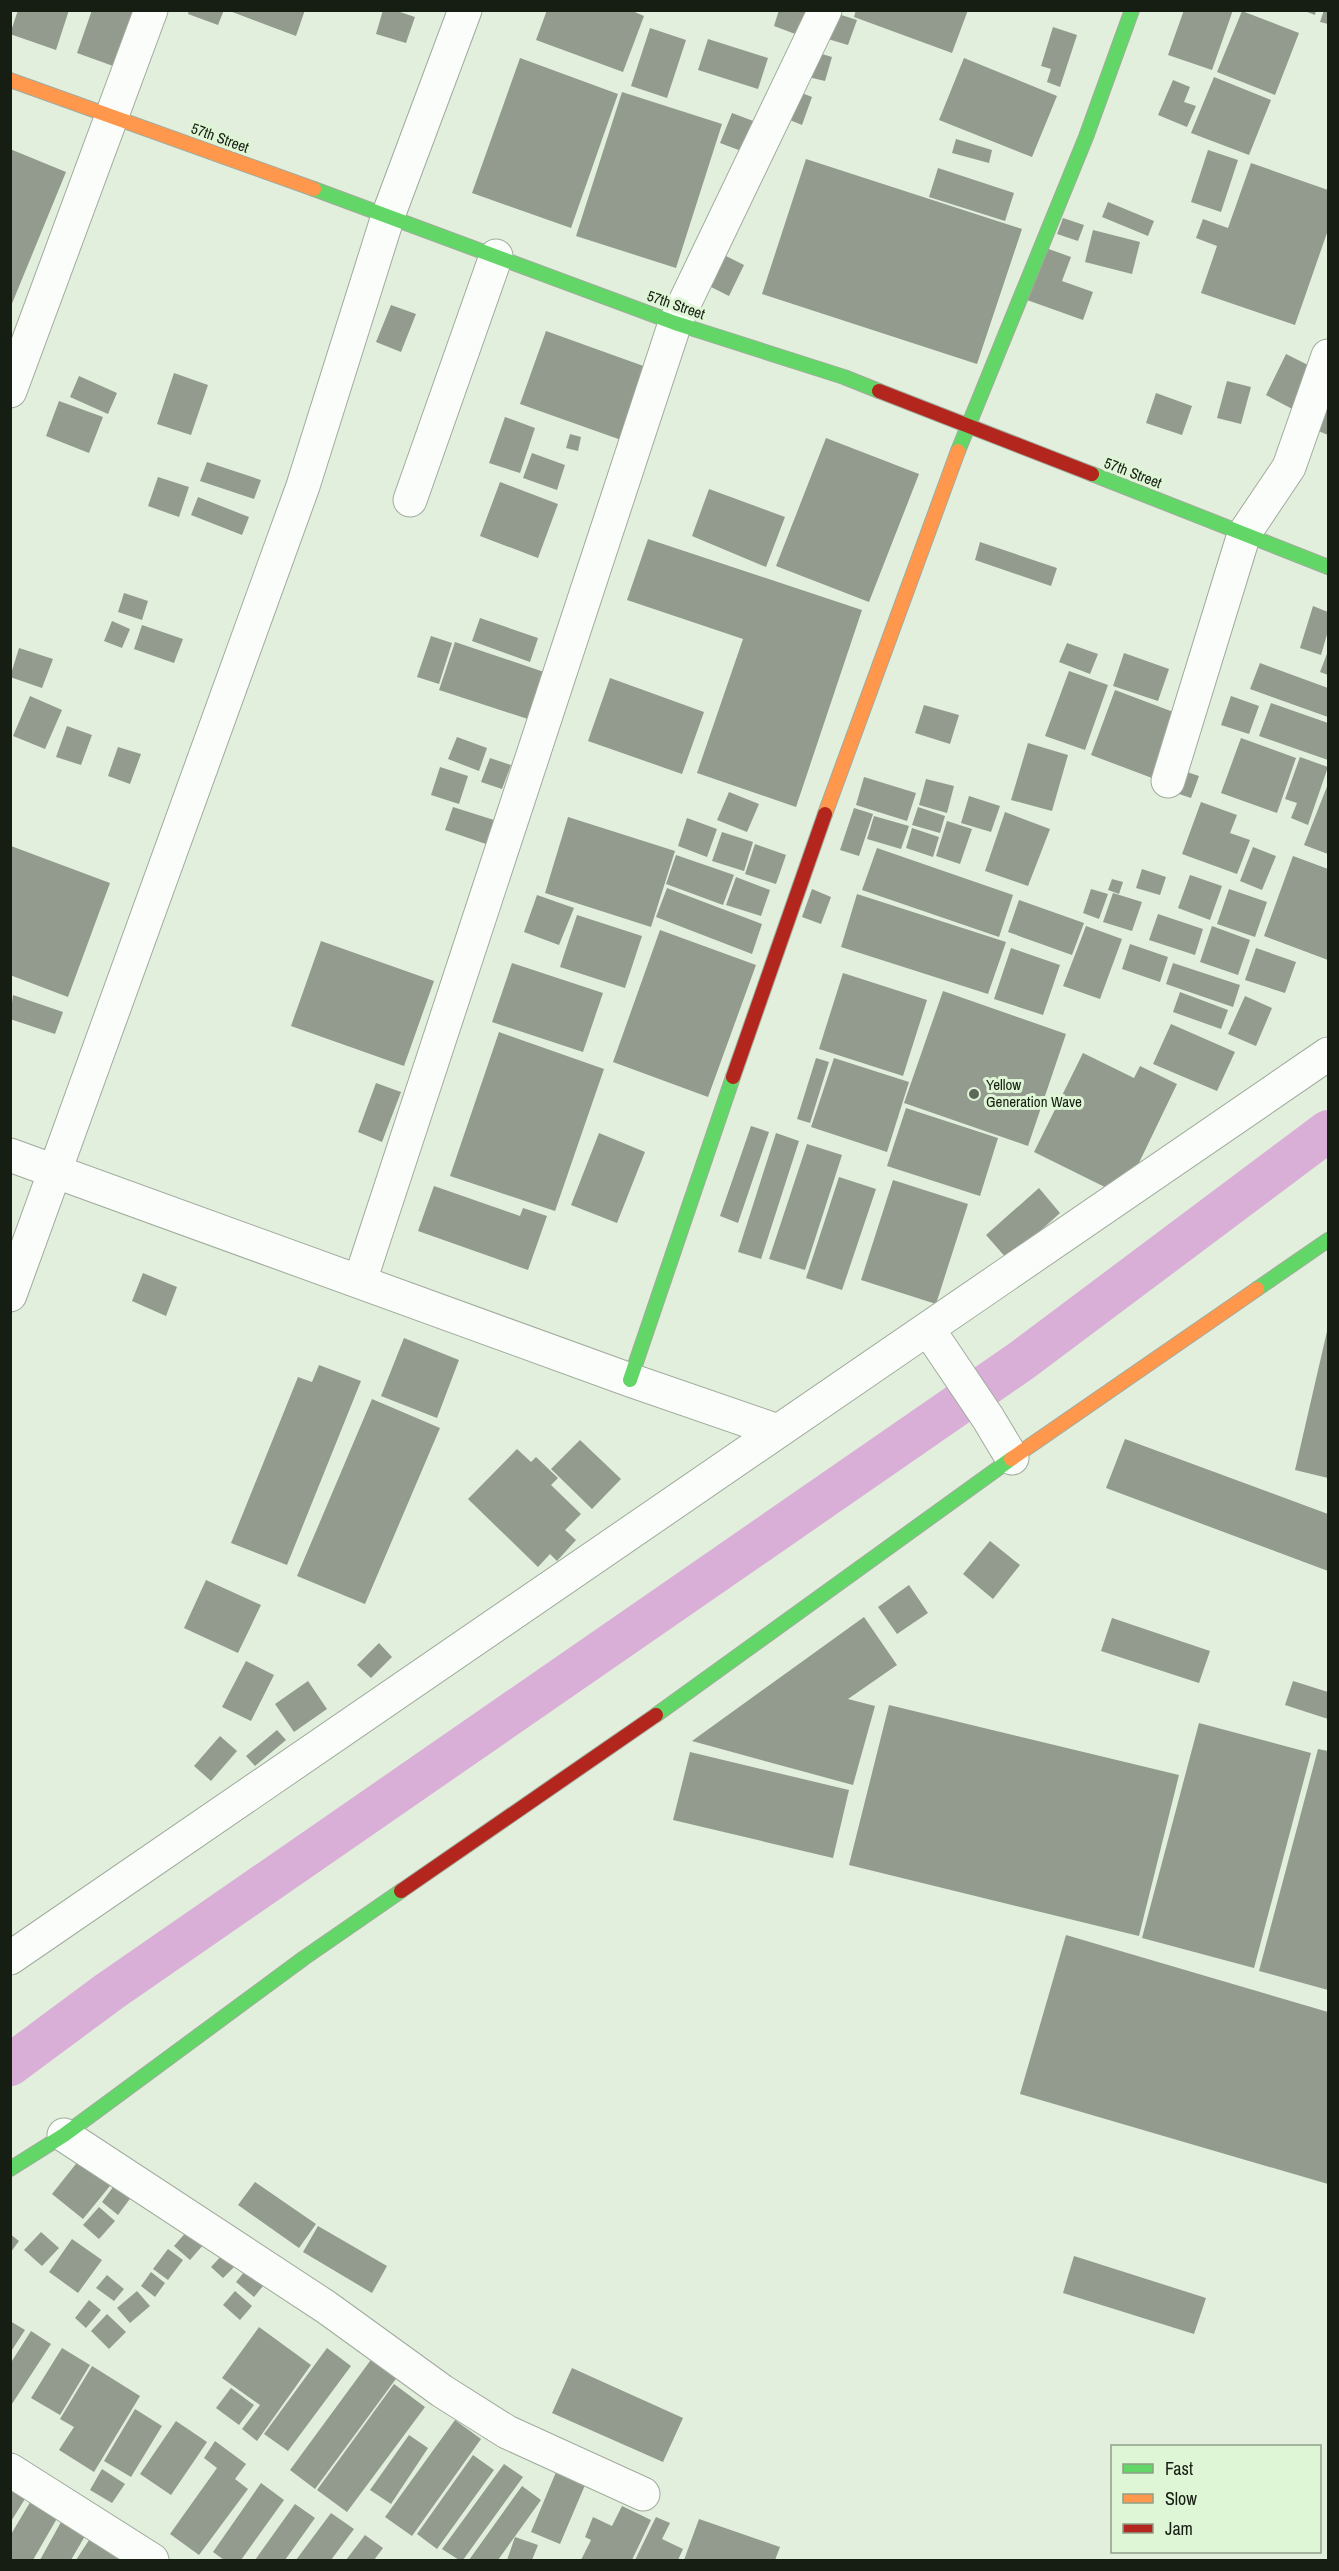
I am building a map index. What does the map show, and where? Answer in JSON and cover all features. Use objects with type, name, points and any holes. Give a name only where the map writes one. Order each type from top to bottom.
[{"type":"street","points":[[10,391],[151,10]]},
{"type":"street","points":[[10,1295],[303,486],[388,216],[465,10]]},
{"type":"street","points":[[360,1281],[675,323],[825,10]]},
{"type":"street","points":[[630,1380],[787,919],[967,426],[1086,137],[1132,10]]},
{"type":"street","name":"57th Street","points":[[10,80],[388,216],[675,323],[844,377],[1329,567]]},
{"type":"street","points":[[410,500],[496,256]]},
{"type":"street","points":[[1168,781],[1244,534],[1289,466],[1329,356]]},
{"type":"street","points":[[10,1958],[778,1431],[935,1339],[1329,1054]]},
{"type":"street","points":[[10,1155],[630,1380],[778,1431]]},
{"type":"street","points":[[10,2169],[64,2135],[304,1958],[701,1684],[1012,1458],[1329,1240]]},
{"type":"street","points":[[935,1339],[1012,1458]]},
{"type":"street","points":[[64,2135],[326,2307],[442,2391],[499,2427],[644,2494]]},
{"type":"street","points":[[10,2470],[152,2560]]},
{"type":"building","points":[[18,10],[69,10],[56,50],[10,34]]},
{"type":"building","points":[[92,10],[148,10],[127,71],[77,53]]},
{"type":"building","points":[[189,10],[224,10],[218,25],[188,14]]},
{"type":"building","points":[[227,10],[305,10],[296,36]]},
{"type":"building","points":[[383,10],[394,10],[415,17],[406,43],[376,34]]},
{"type":"building","points":[[547,10],[630,10],[644,16],[623,72],[536,40]]},
{"type":"building","points":[[779,10],[807,10],[798,35],[774,26]]},
{"type":"building","points":[[856,10],[968,10],[952,53],[854,17]]},
{"type":"building","points":[[1184,10],[1233,10],[1212,70],[1168,55]]},
{"type":"building","points":[[1302,10],[1316,10],[1315,15]]},
{"type":"building","points":[[1324,10],[1328,10],[1328,24],[1320,22]]},
{"type":"building","points":[[1242,11],[1299,33],[1275,95],[1217,72]]},
{"type":"building","points":[[835,13],[857,20],[848,45],[828,39]]},
{"type":"building","points":[[1053,27],[1077,35],[1060,87],[1047,82],[1051,69],[1041,66]]},
{"type":"building","points":[[650,28],[686,40],[667,98],[631,86]]},
{"type":"building","points":[[708,39],[768,58],[758,89],[698,70]]},
{"type":"building","points":[[812,51],[832,57],[825,81],[804,76]]},
{"type":"building","points":[[520,58],[618,94],[571,228],[472,193]]},
{"type":"building","points":[[964,58],[1057,96],[1032,157],[939,120]]},
{"type":"building","points":[[1214,77],[1271,100],[1249,155],[1191,133]]},
{"type":"building","points":[[1173,80],[1190,87],[1184,102],[1196,106],[1187,127],[1158,115]]},
{"type":"building","points":[[789,88],[812,97],[802,125],[780,116]]},
{"type":"building","points":[[622,92],[722,124],[676,268],[576,236]]},
{"type":"building","points":[[732,113],[756,122],[744,152],[720,143]]},
{"type":"building","points":[[956,139],[992,150],[989,163],[952,153]]},
{"type":"building","points":[[10,149],[66,172],[11,306],[10,306]]},
{"type":"building","points":[[1208,150],[1238,160],[1221,212],[1191,202]]},
{"type":"building","points":[[806,159],[1022,229],[977,364],[762,294]]},
{"type":"building","points":[[1251,163],[1328,190],[1328,230],[1295,325],[1201,293],[1217,246],[1196,238],[1203,219],[1228,228]]},
{"type":"building","points":[[938,168],[1014,193],[1005,221],[929,197]]},
{"type":"building","points":[[1108,202],[1154,221],[1148,236],[1102,217]]},
{"type":"building","points":[[1063,218],[1084,225],[1078,241],[1057,234]]},
{"type":"building","points":[[1093,230],[1140,242],[1132,274],[1085,262]]},
{"type":"building","points":[[1046,248],[1071,257],[1062,281],[1093,292],[1083,320],[1027,300]]},
{"type":"building","points":[[720,253],[744,265],[729,296],[705,284]]},
{"type":"building","points":[[391,305],[416,314],[401,352],[376,342]]},
{"type":"building","points":[[546,331],[649,368],[624,441],[520,404]]},
{"type":"building","points":[[1286,354],[1318,370],[1298,412],[1266,395]]},
{"type":"building","points":[[174,373],[208,385],[191,435],[157,424]]},
{"type":"building","points":[[79,376],[117,393],[108,414],[70,397]]},
{"type":"building","points":[[1227,381],[1251,387],[1241,424],[1217,418]]},
{"type":"building","points":[[1156,393],[1192,406],[1182,435],[1146,423]]},
{"type":"building","points":[[59,401],[103,417],[89,453],[46,436]]},
{"type":"building","points":[[1328,403],[1328,435],[1316,430]]},
{"type":"building","points":[[505,417],[535,428],[520,473],[489,463]]},
{"type":"building","points":[[570,434],[581,437],[578,451],[566,448]]},
{"type":"building","points":[[826,438],[919,474],[869,602],[776,566]]},
{"type":"building","points":[[532,453],[565,465],[557,490],[523,478]]},
{"type":"building","points":[[207,462],[261,480],[254,499],[200,481]]},
{"type":"building","points":[[158,477],[189,487],[179,517],[148,506]]},
{"type":"building","points":[[500,482],[558,504],[538,558],[480,536]]},
{"type":"building","points":[[709,489],[785,517],[766,567],[692,536]]},
{"type":"building","points":[[198,497],[249,517],[242,535],[191,515]]},
{"type":"building","points":[[648,539],[862,610],[796,807],[697,773],[743,639],[627,600]]},
{"type":"building","points":[[980,542],[1057,568],[1051,586],[975,560]]},
{"type":"building","points":[[124,593],[148,601],[142,620],[118,612]]},
{"type":"building","points":[[1313,606],[1328,612],[1328,631],[1321,655],[1300,648]]},
{"type":"building","points":[[480,618],[538,638],[530,662],[472,641]]},
{"type":"building","points":[[112,621],[130,629],[122,648],[104,641]]},
{"type":"building","points":[[142,625],[183,639],[174,663],[134,649]]},
{"type":"building","points":[[431,636],[452,643],[439,684],[417,677]]},
{"type":"building","points":[[455,642],[547,673],[531,720],[439,690]]},
{"type":"building","points":[[1067,643],[1098,654],[1090,674],[1059,662]]},
{"type":"building","points":[[19,648],[53,659],[42,688],[10,677]]},
{"type":"building","points":[[1328,651],[1328,675],[1320,672]]},
{"type":"building","points":[[1124,653],[1169,669],[1158,701],[1113,686]]},
{"type":"building","points":[[1260,663],[1328,688],[1328,717],[1250,689]]},
{"type":"building","points":[[1069,671],[1108,685],[1085,750],[1045,736]]},
{"type":"building","points":[[610,678],[704,712],[682,774],[588,741]]},
{"type":"building","points":[[1115,690],[1176,713],[1152,778],[1091,755]]},
{"type":"building","points":[[30,696],[62,710],[45,749],[13,736]]},
{"type":"building","points":[[1231,696],[1259,706],[1249,734],[1221,725]]},
{"type":"building","points":[[1271,703],[1328,723],[1328,760],[1259,736]]},
{"type":"building","points":[[924,705],[959,715],[950,744],[915,733]]},
{"type":"building","points":[[67,726],[92,735],[81,765],[56,757]]},
{"type":"building","points":[[457,737],[487,748],[479,771],[448,759]]},
{"type":"building","points":[[1241,738],[1296,758],[1277,813],[1221,793]]},
{"type":"building","points":[[1028,743],[1068,755],[1052,811],[1011,800]]},
{"type":"building","points":[[118,747],[141,754],[130,784],[108,776]]},
{"type":"building","points":[[1300,757],[1328,767],[1308,825],[1291,818],[1297,803],[1285,799]]},
{"type":"building","points":[[490,758],[511,765],[502,789],[481,782]]},
{"type":"building","points":[[440,767],[468,776],[459,804],[431,795]]},
{"type":"building","points":[[1187,772],[1199,776],[1191,798],[1179,794]]},
{"type":"building","points":[[864,777],[916,793],[907,821],[856,805]]},
{"type":"building","points":[[926,779],[954,786],[947,813],[919,805]]},
{"type":"building","points":[[1328,784],[1328,854],[1304,845]]},
{"type":"building","points":[[729,792],[759,804],[747,832],[717,820]]},
{"type":"building","points":[[969,796],[1000,806],[991,832],[961,823]]},
{"type":"building","points":[[1201,802],[1237,815],[1230,833],[1250,840],[1237,874],[1182,854]]},
{"type":"building","points":[[453,807],[494,820],[486,844],[445,830]]},
{"type":"building","points":[[918,807],[945,816],[940,833],[912,825]]},
{"type":"building","points":[[854,808],[873,814],[859,856],[840,850]]},
{"type":"building","points":[[1005,812],[1050,829],[1028,886],[985,871]]},
{"type":"building","points":[[874,816],[909,826],[901,849],[867,839]]},
{"type":"building","points":[[568,817],[675,851],[651,927],[545,893]]},
{"type":"building","points":[[687,818],[717,829],[707,857],[678,846]]},
{"type":"building","points":[[947,821],[972,829],[960,864],[936,856]]},
{"type":"building","points":[[912,828],[939,837],[933,857],[906,848]]},
{"type":"building","points":[[722,832],[753,842],[744,871],[712,861]]},
{"type":"building","points":[[755,844],[786,855],[776,884],[745,874]]},
{"type":"building","points":[[11,846],[110,883],[68,997],[10,975]]},
{"type":"building","points":[[1253,847],[1276,856],[1262,890],[1240,881]]},
{"type":"building","points":[[877,848],[1013,895],[999,937],[862,890]]},
{"type":"building","points":[[676,855],[734,875],[723,905],[666,884]]},
{"type":"building","points":[[1293,856],[1328,869],[1328,960],[1264,936]]},
{"type":"building","points":[[1142,869],[1166,877],[1160,895],[1136,888]]},
{"type":"building","points":[[1190,875],[1222,886],[1210,920],[1178,908]]},
{"type":"building","points":[[736,877],[770,890],[761,916],[726,905]]},
{"type":"building","points":[[1112,879],[1123,882],[1119,894],[1108,890]]},
{"type":"building","points":[[667,888],[762,924],[752,954],[656,917]]},
{"type":"building","points":[[812,889],[831,897],[821,924],[802,917]]},
{"type":"building","points":[[1091,889],[1108,894],[1099,919],[1083,913]]},
{"type":"building","points":[[1229,889],[1267,902],[1255,937],[1217,924]]},
{"type":"building","points":[[1113,893],[1142,902],[1132,931],[1103,922]]},
{"type":"building","points":[[857,894],[1006,942],[988,994],[841,947]]},
{"type":"building","points":[[537,895],[574,908],[559,945],[524,932]]},
{"type":"building","points":[[1019,900],[1084,923],[1072,955],[1008,932]]},
{"type":"building","points":[[1158,914],[1203,929],[1195,955],[1149,940]]},
{"type":"building","points":[[577,915],[642,936],[625,988],[560,967]]},
{"type":"building","points":[[1086,926],[1122,939],[1100,999],[1063,986]]},
{"type":"building","points":[[1212,926],[1250,940],[1238,975],[1200,962]]},
{"type":"building","points":[[660,930],[756,965],[708,1097],[613,1062]]},
{"type":"building","points":[[321,941],[434,981],[404,1066],[291,1026]]},
{"type":"building","points":[[1130,944],[1168,957],[1160,982],[1122,969]]},
{"type":"building","points":[[1011,948],[1060,965],[1043,1015],[994,999]]},
{"type":"building","points":[[1256,948],[1296,962],[1285,993],[1245,980]]},
{"type":"building","points":[[512,963],[603,993],[583,1052],[492,1022]]},
{"type":"building","points":[[1173,963],[1240,985],[1233,1007],[1166,984]]},
{"type":"building","points":[[843,973],[927,1000],[903,1076],[819,1049]]},
{"type":"building","points":[[943,991],[1066,1034],[1028,1146],[904,1103]]},
{"type":"building","points":[[1180,992],[1228,1010],[1221,1029],[1173,1012]]},
{"type":"building","points":[[13,995],[63,1012],[55,1034],[10,1019]]},
{"type":"building","points":[[1245,996],[1272,1008],[1256,1046],[1228,1034]]},
{"type":"building","points":[[1171,1024],[1235,1052],[1217,1091],[1153,1064]]},
{"type":"building","points":[[499,1032],[604,1069],[555,1211],[450,1176]]},
{"type":"building","points":[[1083,1053],[1134,1078],[1140,1066],[1177,1084],[1123,1196],[1034,1152]]},
{"type":"building","points":[[816,1058],[829,1062],[810,1123],[797,1119]]},
{"type":"building","points":[[834,1058],[909,1082],[887,1152],[811,1127]]},
{"type":"building","points":[[376,1083],[401,1092],[382,1142],[358,1132]]},
{"type":"building","points":[[906,1108],[998,1138],[980,1196],[887,1166]]},
{"type":"building","points":[[751,1126],[769,1132],[738,1223],[720,1216]]},
{"type":"building","points":[[599,1133],[645,1152],[617,1223],[571,1205]]},
{"type":"building","points":[[776,1133],[799,1141],[761,1259],[738,1252]]},
{"type":"building","points":[[807,1144],[842,1155],[805,1270],[769,1259]]},
{"type":"building","points":[[839,1177],[876,1189],[842,1290],[806,1278]]},
{"type":"building","points":[[893,1180],[968,1204],[936,1304],[861,1280]]},
{"type":"building","points":[[434,1186],[520,1216],[523,1208],[547,1216],[528,1270],[418,1231]]},
{"type":"building","points":[[1039,1188],[1060,1213],[1008,1260],[986,1235]]},
{"type":"building","points":[[143,1273],[177,1287],[166,1316],[132,1301]]},
{"type":"building","points":[[1328,1327],[1328,1478],[1295,1470]]},
{"type":"building","points":[[404,1338],[459,1360],[437,1418],[381,1396]]},
{"type":"building","points":[[319,1365],[361,1381],[287,1565],[231,1543],[298,1377],[312,1382]]},
{"type":"building","points":[[372,1399],[440,1428],[365,1604],[297,1576]]},
{"type":"building","points":[[1125,1439],[1328,1514],[1328,1571],[1106,1488]]},
{"type":"building","points":[[580,1440],[621,1479],[592,1509],[551,1469]]},
{"type":"building","points":[[517,1449],[531,1462],[536,1457],[558,1478],[551,1485],[581,1514],[565,1530],[576,1540],[557,1561],[550,1554],[538,1567],[468,1499]]},
{"type":"building","points":[[990,1541],[1020,1565],[993,1599],[963,1574]]},
{"type":"building","points":[[206,1580],[261,1605],[238,1653],[184,1628]]},
{"type":"building","points":[[909,1585],[928,1613],[897,1634],[878,1607]]},
{"type":"building","points":[[864,1617],[897,1665],[848,1699],[875,1706],[853,1785],[692,1741]]},
{"type":"building","points":[[1112,1618],[1210,1651],[1199,1683],[1101,1651]]},
{"type":"building","points":[[379,1643],[392,1657],[371,1678],[357,1665]]},
{"type":"building","points":[[246,1661],[274,1675],[251,1721],[222,1707]]},
{"type":"building","points":[[308,1681],[327,1709],[294,1732],[275,1704]]},
{"type":"building","points":[[1293,1681],[1328,1692],[1328,1719],[1285,1705]]},
{"type":"building","points":[[889,1705],[1179,1775],[1139,1936],[849,1865]]},
{"type":"building","points":[[1199,1723],[1311,1753],[1254,1968],[1142,1938]]},
{"type":"building","points":[[277,1730],[286,1740],[255,1766],[246,1756]]},
{"type":"building","points":[[220,1736],[237,1751],[211,1781],[194,1766]]},
{"type":"building","points":[[1318,1749],[1328,1751],[1328,1990],[1259,1971]]},
{"type":"building","points":[[690,1752],[849,1790],[833,1858],[673,1820]]},
{"type":"building","points":[[1066,1935],[1328,2012],[1328,2184],[1020,2094]]},
{"type":"building","points":[[83,2155],[114,2181],[83,2219],[52,2194]]},
{"type":"building","points":[[255,2182],[316,2224],[299,2248],[238,2205]]},
{"type":"building","points":[[116,2183],[132,2196],[118,2215],[102,2202]]},
{"type":"building","points":[[99,2207],[115,2221],[99,2239],[83,2225]]},
{"type":"building","points":[[318,2226],[387,2266],[372,2293],[303,2252]]},
{"type":"building","points":[[188,2230],[204,2244],[190,2260],[174,2246]]},
{"type":"building","points":[[41,2232],[59,2248],[42,2266],[24,2250]]},
{"type":"building","points":[[10,2234],[19,2241],[10,2253]]},
{"type":"building","points":[[72,2239],[102,2260],[78,2293],[49,2272]]},
{"type":"building","points":[[168,2249],[183,2260],[168,2280],[153,2269]]},
{"type":"building","points":[[223,2254],[236,2265],[223,2278],[211,2267]]},
{"type":"building","points":[[1074,2256],[1206,2298],[1194,2334],[1063,2293]]},
{"type":"building","points":[[249,2266],[267,2281],[254,2297],[236,2282]]},
{"type":"building","points":[[151,2272],[165,2283],[155,2297],[141,2286]]},
{"type":"building","points":[[107,2275],[124,2289],[114,2301],[96,2288]]},
{"type":"building","points":[[137,2291],[150,2306],[130,2323],[117,2308]]},
{"type":"building","points":[[235,2291],[252,2306],[240,2320],[223,2305]]},
{"type":"building","points":[[89,2300],[101,2310],[86,2328],[75,2318]]},
{"type":"building","points":[[107,2314],[126,2332],[109,2349],[91,2331]]},
{"type":"building","points":[[10,2321],[25,2330],[10,2353]]},
{"type":"building","points":[[259,2327],[311,2365],[257,2441],[242,2429],[260,2405],[222,2378]]},
{"type":"building","points":[[31,2331],[51,2344],[10,2407],[10,2364]]},
{"type":"building","points":[[62,2348],[90,2365],[60,2415],[31,2398]]},
{"type":"building","points":[[327,2348],[351,2366],[288,2451],[264,2434]]},
{"type":"building","points":[[373,2357],[398,2376],[315,2489],[290,2470]]},
{"type":"building","points":[[92,2366],[140,2396],[94,2472],[59,2450],[74,2427],[60,2419]]},
{"type":"building","points":[[572,2368],[683,2418],[663,2462],[552,2413]]},
{"type":"building","points":[[394,2384],[425,2407],[347,2512],[317,2490]]},
{"type":"building","points":[[231,2388],[254,2405],[239,2425],[216,2408]]},
{"type":"building","points":[[135,2409],[162,2426],[131,2477],[104,2461]]},
{"type":"building","points":[[455,2420],[481,2439],[412,2536],[385,2517]]},
{"type":"building","points":[[176,2421],[207,2442],[171,2495],[140,2474]]},
{"type":"building","points":[[409,2435],[428,2448],[391,2504],[370,2490]]},
{"type":"building","points":[[215,2441],[246,2464],[235,2479],[248,2489],[199,2555],[170,2534],[217,2468],[204,2458]]},
{"type":"building","points":[[473,2455],[494,2470],[437,2549],[417,2534]]},
{"type":"building","points":[[504,2464],[523,2477],[463,2560],[459,2560],[442,2549]]},
{"type":"building","points":[[559,2465],[588,2478],[560,2544],[531,2532]]},
{"type":"building","points":[[102,2469],[125,2484],[112,2503],[90,2490]]},
{"type":"building","points":[[10,2483],[28,2494],[10,2523]]},
{"type":"building","points":[[261,2483],[284,2500],[241,2560],[224,2560],[213,2552]]},
{"type":"building","points":[[522,2486],[541,2500],[498,2560],[469,2560]]},
{"type":"building","points":[[32,2499],[59,2515],[33,2560],[10,2560],[10,2536]]},
{"type":"building","points":[[295,2504],[315,2518],[285,2560],[255,2560]]},
{"type":"building","points":[[622,2506],[651,2520],[632,2560],[581,2560],[591,2540],[585,2537],[593,2517],[612,2526]]},
{"type":"building","points":[[331,2513],[354,2529],[331,2560],[296,2560]]},
{"type":"building","points":[[656,2517],[670,2523],[662,2539],[683,2549],[678,2560],[635,2560]]},
{"type":"building","points":[[699,2519],[780,2547],[775,2560],[684,2560]]},
{"type":"building","points":[[61,2522],[85,2536],[71,2560],[40,2560]]},
{"type":"building","points":[[365,2535],[383,2548],[374,2560],[346,2560]]},
{"type":"building","points":[[91,2537],[124,2560],[76,2560]]},
{"type":"building","points":[[515,2537],[538,2545],[532,2560],[507,2560]]},
{"type":"waterway","points":[[10,2065],[110,1991],[1021,1361],[1328,1131]]},
{"type":"traffic: fast","points":[[958,451],[1086,137],[1132,10]]},
{"type":"traffic: fast","points":[[314,189],[675,323],[844,377],[879,391]]},
{"type":"traffic: fast","points":[[1092,474],[1328,567]]},
{"type":"traffic: fast","points":[[630,1380],[733,1077]]},
{"type":"traffic: fast","points":[[1257,1289],[1328,1240]]},
{"type":"traffic: fast","points":[[656,1715],[1011,1459]]},
{"type":"traffic: fast","points":[[10,2169],[64,2135],[304,1958],[401,1891]]},
{"type":"traffic: slow","points":[[10,80],[314,189]]},
{"type":"traffic: slow","points":[[825,814],[958,451]]},
{"type":"traffic: slow","points":[[1011,1459],[1257,1289]]},
{"type":"traffic: jam","points":[[879,391],[1092,474]]},
{"type":"traffic: jam","points":[[733,1077],[825,814]]},
{"type":"traffic: jam","points":[[401,1891],[656,1715]]},
{"type":"place","name":"Yellow Generation Wave","points":[[974,1094]]}]
